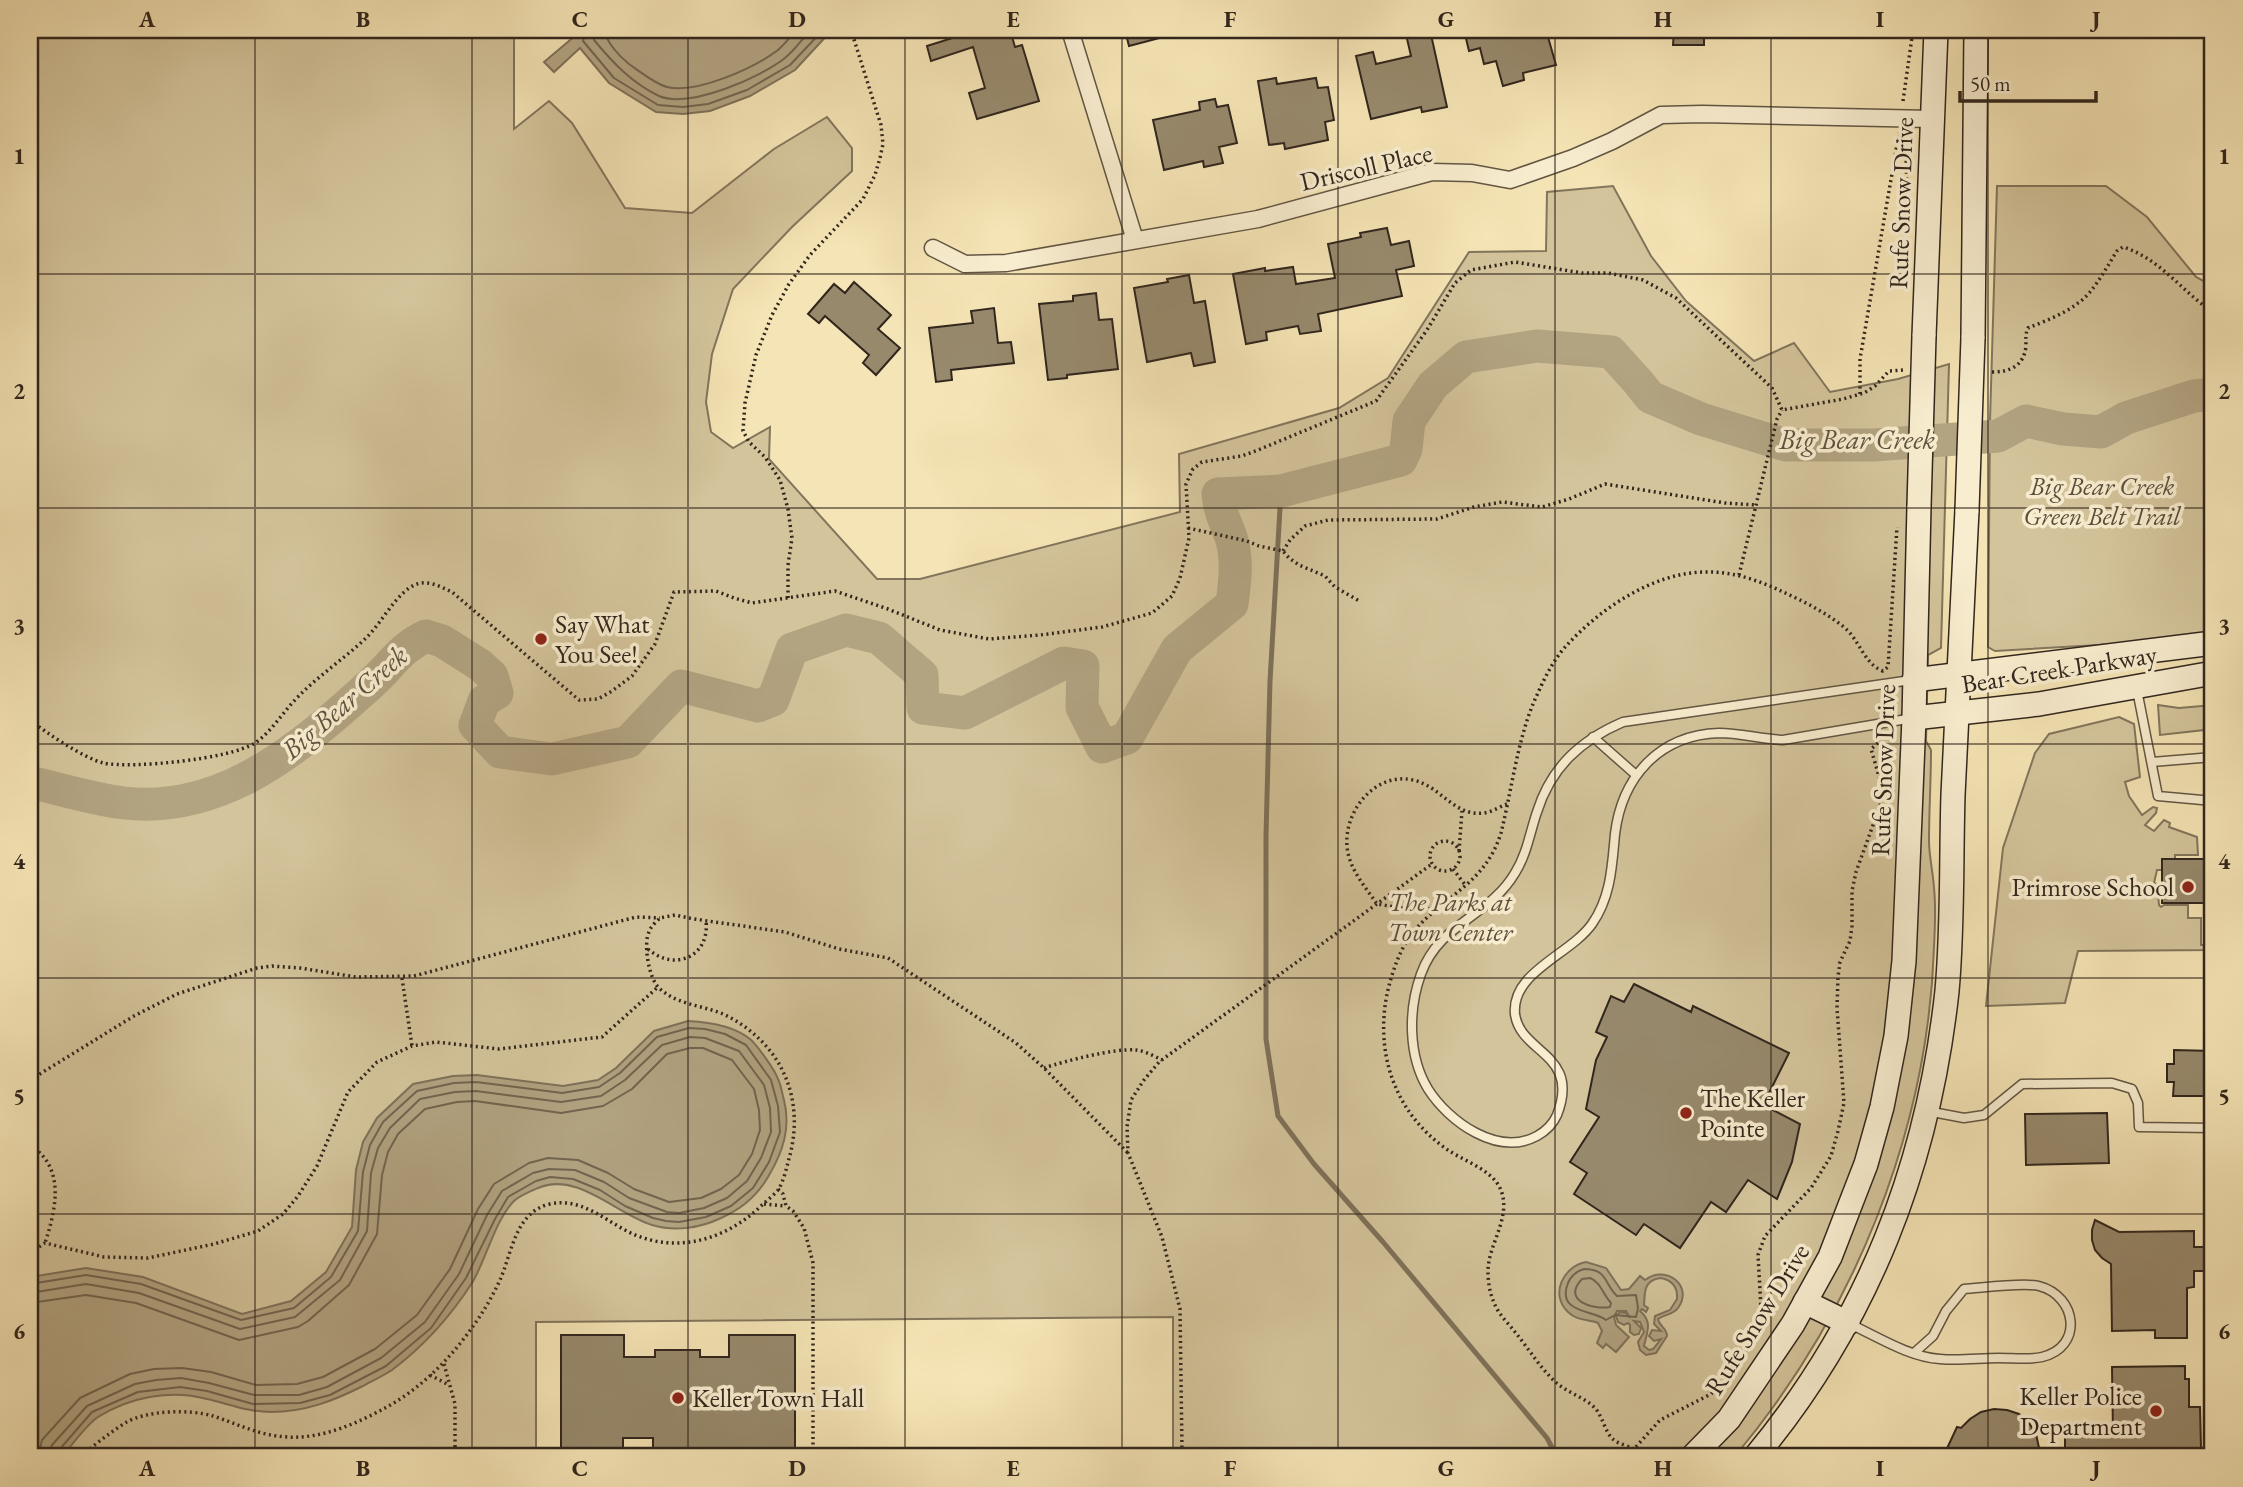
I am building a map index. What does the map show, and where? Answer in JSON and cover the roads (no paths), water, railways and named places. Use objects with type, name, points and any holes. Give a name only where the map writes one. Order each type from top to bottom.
[{"type":"main road","name":"Rufe Snow Drive","points":[[1692,1457],[1729,1419],[1793,1324],[1830,1257],[1866,1164],[1882,1107],[1896,1036],[1904,961],[1914,718],[1924,336],[1936,30]]},
{"type":"main road","points":[[1755,1457],[1801,1398],[1847,1323],[1889,1231],[1907,1183],[1927,1111],[1940,1042],[1951,933],[1951,862],[1967,510],[1973,338],[1976,30]]},
{"type":"main road","name":"Bear Creek Parkway","points":[[1914,680],[2213,643]]},
{"type":"main road","name":"Bear Creek Parkway","points":[[1914,718],[2039,704],[2213,673]]},
{"type":"main road","points":[[1805,1302],[1847,1323]]},
{"type":"street","points":[[1070,30],[1135,240]]},
{"type":"street","name":"Driscoll Place","points":[[933,248],[965,264],[1006,264],[1258,219],[1432,172],[1472,173],[1510,180],[1586,152],[1661,116],[1702,114],[1932,119]]},
{"type":"lane","points":[[1914,680],[1623,722],[1592,737],[1562,763],[1543,794],[1524,854],[1510,880],[1489,903],[1444,936],[1420,975],[1413,1013],[1415,1055],[1419,1070],[1438,1102],[1462,1125],[1498,1141],[1530,1140],[1555,1121],[1561,1106],[1559,1072],[1551,1058],[1523,1032],[1515,1013],[1517,997],[1524,982],[1537,969],[1555,959],[1585,934],[1604,905],[1623,798],[1636,775],[1651,758],[1672,744],[1697,736],[1740,734],[1783,740],[1914,718]]},
{"type":"lane","points":[[2137,687],[2158,796],[2213,801]]},
{"type":"lane","points":[[1592,737],[1636,775]]},
{"type":"lane","points":[[2152,762],[2213,757]]},
{"type":"lane","points":[[1927,1111],[1964,1118],[1984,1115],[2022,1084],[2112,1083],[2132,1089],[2138,1103],[2139,1127],[2213,1128]]},
{"type":"lane","points":[[1847,1323],[1914,1353],[1939,1359],[2042,1357],[2061,1349],[2070,1335],[2071,1315],[2066,1304],[2051,1291],[2037,1285],[1964,1289],[1933,1336],[1914,1353]]},
{"type":"water","points":[[582,30],[832,30],[795,70],[750,96],[710,111],[683,114],[656,112],[609,83],[580,48],[554,72],[544,62]]},
{"type":"water","points":[[688,1021],[729,1028],[744,1035],[761,1052],[779,1081],[787,1120],[782,1149],[764,1184],[736,1210],[705,1224],[670,1228],[638,1220],[582,1189],[553,1184],[538,1188],[519,1197],[507,1209],[472,1283],[455,1308],[415,1351],[392,1370],[377,1378],[330,1401],[283,1411],[254,1411],[193,1396],[165,1395],[137,1400],[110,1410],[94,1420],[62,1457],[30,1457],[30,1277],[86,1268],[143,1277],[242,1314],[291,1301],[326,1272],[352,1227],[356,1170],[363,1142],[377,1118],[413,1084],[453,1076],[477,1075],[563,1086],[598,1080],[616,1068],[654,1031]]},
{"type":"water","points":[[1586,1262],[1606,1268],[1621,1290],[1629,1289],[1640,1276],[1645,1280],[1653,1276],[1669,1276],[1680,1285],[1683,1292],[1678,1308],[1658,1319],[1667,1336],[1656,1353],[1646,1355],[1640,1350],[1638,1342],[1644,1332],[1640,1322],[1634,1321],[1641,1328],[1639,1334],[1634,1335],[1630,1332],[1628,1323],[1624,1325],[1618,1322],[1616,1316],[1620,1312],[1626,1313],[1630,1318],[1626,1311],[1617,1311],[1614,1317],[1616,1325],[1629,1337],[1616,1352],[1606,1344],[1603,1348],[1597,1343],[1602,1331],[1598,1323],[1568,1312],[1562,1305],[1560,1289],[1566,1275]],"holes":[[[1664,1279],[1671,1282],[1675,1288],[1677,1299],[1670,1310],[1655,1316],[1654,1324],[1661,1331],[1652,1330],[1649,1336],[1654,1341],[1661,1339],[1649,1350],[1644,1346],[1648,1323],[1640,1311],[1642,1309],[1646,1312],[1648,1308],[1644,1305],[1645,1292],[1650,1282]]]},
{"type":"waterway","name":"Big Bear Creek","points":[[30,782],[124,803],[156,804],[187,800],[217,791],[245,779],[298,746],[366,688],[405,649],[426,636],[442,641],[480,665],[492,676],[497,693],[484,701],[475,725],[500,752],[552,759],[628,742],[681,686],[758,706],[773,700],[792,649],[846,630],[879,638],[922,675],[923,708],[965,713],[1064,663],[1083,666],[1082,707],[1102,747],[1127,738],[1177,649],[1232,604],[1235,554],[1218,494],[1281,491],[1401,460],[1406,449],[1409,421],[1433,385],[1466,357],[1537,346],[1611,352],[1650,397],[1701,419],[1786,445],[1874,445],[1998,436],[2026,421],[2063,429],[2101,432],[2126,418],[2194,396],[2213,394]]},
{"type":"waterway","points":[[1281,491],[1270,681],[1266,836],[1266,1039],[1278,1116],[1314,1164],[1547,1438],[1557,1457]]},
{"type":"place","name":"Say What You See!","points":[[541,639]]},
{"type":"place","name":"Primrose School","points":[[2188,887]]},
{"type":"place","name":"The Keller Pointe","points":[[1686,1113]]},
{"type":"place","name":"Keller Town Hall","points":[[678,1398]]},
{"type":"place","name":"Keller Police Department","points":[[2156,1411]]},
{"type":"park label","name":"Big Bear Creek Green Belt Trail","points":[[2102,501]]},
{"type":"park label","name":"The Parks at Town Center","points":[[1450,917]]}]
